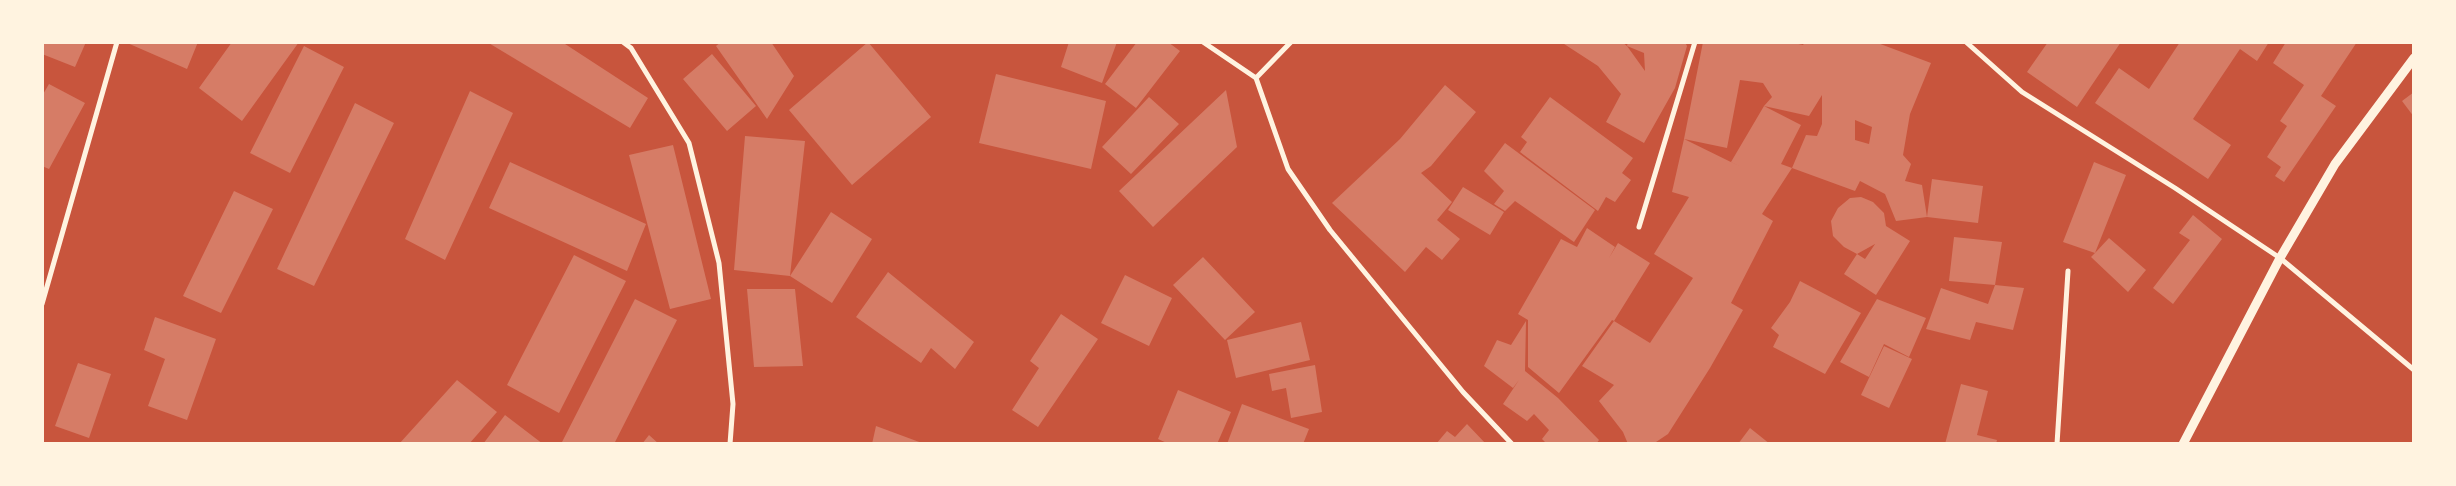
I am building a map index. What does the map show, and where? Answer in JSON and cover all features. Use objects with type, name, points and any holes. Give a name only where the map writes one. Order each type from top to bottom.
[{"type":"street","points":[[42,304],[117,42]]},
{"type":"street","points":[[623,42],[631,48],[689,143],[719,263],[733,404],[730,444]]},
{"type":"street","points":[[1203,42],[1256,78],[1288,169],[1325,223],[1464,392],[1512,444]]},
{"type":"street","points":[[1256,78],[1291,42]]},
{"type":"street","points":[[1639,228],[1695,42]]},
{"type":"street","points":[[1966,42],[2022,92],[2166,182],[2280,258],[2414,370]]},
{"type":"street","points":[[2183,444],[2280,258],[2335,164],[2414,58]]},
{"type":"street","points":[[2057,444],[2068,271]]},
{"type":"building","points":[[42,42],[86,42],[75,67],[42,54]]},
{"type":"building","points":[[125,42],[198,42],[187,69]]},
{"type":"building","points":[[232,42],[299,42],[242,121],[199,88]]},
{"type":"building","points":[[487,42],[562,42],[648,98],[630,128]]},
{"type":"building","points":[[721,42],[771,42],[794,76],[767,119],[716,46]]},
{"type":"building","points":[[868,42],[931,117],[852,185],[789,110]]},
{"type":"building","points":[[1069,42],[1117,42],[1102,83],[1061,67]]},
{"type":"building","points":[[1137,42],[1168,42],[1180,51],[1136,108],[1105,84]]},
{"type":"building","points":[[1561,42],[1622,42],[1627,46],[1628,42],[1685,42],[1687,46],[1675,88],[1644,143],[1606,122],[1621,94],[1598,66]],"holes":[[[1627,46],[1644,53],[1645,71]]]},
{"type":"building","points":[[1703,42],[1789,42],[1803,45],[1805,42],[1875,42],[1931,63],[1910,114],[1903,155],[1911,164],[1905,181],[1922,185],[1927,217],[1896,221],[1885,194],[1860,181],[1855,191],[1792,168],[1806,135],[1817,136],[1822,124],[1822,95],[1809,116],[1764,106],[1772,97],[1763,83],[1740,80],[1727,148],[1684,139]],"holes":[[[1855,120],[1872,127],[1869,144],[1855,140]]]},
{"type":"building","points":[[2048,42],[2121,42],[2077,107],[2027,72]]},
{"type":"building","points":[[2180,42],[2269,42],[2257,61],[2240,49],[2193,119],[2231,145],[2208,179],[2095,103],[2119,68],[2149,89]]},
{"type":"building","points":[[2286,42],[2357,42],[2321,96],[2336,106],[2284,182],[2275,176],[2281,167],[2267,157],[2287,126],[2280,121],[2304,85],[2273,63]]},
{"type":"building","points":[[304,46],[344,67],[290,173],[250,153]]},
{"type":"building","points":[[712,54],[756,106],[727,131],[683,79]]},
{"type":"building","points":[[996,74],[1106,101],[1091,169],[979,143]]},
{"type":"building","points":[[49,84],[85,103],[49,169],[42,166],[42,96]]},
{"type":"building","points":[[1445,85],[1476,112],[1431,166],[1421,173],[1452,202],[1437,220],[1460,239],[1442,260],[1426,247],[1405,272],[1332,203],[1400,139]]},
{"type":"building","points":[[1226,90],[1237,147],[1153,227],[1119,191]]},
{"type":"building","points":[[470,91],[513,113],[445,260],[405,239]]},
{"type":"building","points":[[2414,92],[2414,117],[2402,101]]},
{"type":"building","points":[[1149,97],[1179,124],[1131,174],[1102,147]]},
{"type":"building","points":[[1550,97],[1633,158],[1622,173],[1631,180],[1615,202],[1606,197],[1598,211],[1520,152],[1527,142],[1521,137]]},
{"type":"building","points":[[355,103],[394,123],[314,286],[277,269]]},
{"type":"building","points":[[1764,106],[1801,125],[1781,164],[1792,168],[1762,214],[1773,221],[1731,303],[1743,310],[1710,368],[1668,434],[1653,444],[1628,444],[1623,432],[1599,401],[1614,385],[1582,366],[1614,321],[1650,343],[1693,278],[1654,254],[1689,197],[1672,192],[1684,139],[1739,166],[1731,162]]},
{"type":"building","points":[[745,136],[805,141],[790,276],[734,270]]},
{"type":"building","points":[[1505,143],[1595,210],[1574,242],[1515,201],[1505,211],[1494,204],[1504,191],[1484,171]]},
{"type":"building","points":[[673,145],[711,299],[670,309],[629,155]]},
{"type":"building","points":[[510,162],[646,224],[627,271],[489,208]]},
{"type":"building","points":[[2094,162],[2126,175],[2095,253],[2063,242]]},
{"type":"building","points":[[1932,179],[1983,186],[1978,223],[1927,217]]},
{"type":"building","points":[[1463,187],[1504,212],[1490,235],[1448,210]]},
{"type":"building","points":[[234,191],[273,209],[221,313],[183,296]]},
{"type":"building","points":[[1861,197],[1873,202],[1884,213],[1886,226],[1910,241],[1876,295],[1844,274],[1857,254],[1844,247],[1833,236],[1831,221],[1838,208],[1850,198]],"holes":[[[1875,244],[1865,259],[1857,254]]]},
{"type":"building","points":[[831,212],[872,239],[832,303],[790,276]]},
{"type":"building","points":[[2193,215],[2222,239],[2173,304],[2153,288],[2190,240],[2179,233]]},
{"type":"building","points":[[1587,228],[1615,247],[1609,258],[1618,243],[1650,263],[1614,321],[1612,320],[1559,393],[1528,367],[1528,320],[1518,314],[1561,239],[1577,247]]},
{"type":"building","points":[[1954,237],[2002,242],[1995,285],[1949,281]]},
{"type":"building","points":[[2109,238],[2146,270],[2128,292],[2091,257]]},
{"type":"building","points":[[574,255],[626,281],[559,413],[507,385]]},
{"type":"building","points":[[1203,257],[1255,312],[1225,340],[1173,285]]},
{"type":"building","points":[[888,272],[974,342],[955,369],[931,348],[921,363],[856,317]]},
{"type":"building","points":[[1125,275],[1172,298],[1149,346],[1101,323]]},
{"type":"building","points":[[1800,281],[1861,313],[1825,374],[1773,347],[1779,335],[1771,328],[1790,302]]},
{"type":"building","points":[[1995,285],[2024,288],[2013,330],[1976,322],[1970,340],[1926,329],[1941,288],[1988,304]]},
{"type":"building","points":[[747,289],[795,289],[803,366],[754,367]]},
{"type":"building","points":[[635,299],[677,320],[614,444],[561,444]]},
{"type":"building","points":[[1877,299],[1926,318],[1909,357],[1884,344],[1869,377],[1840,362]]},
{"type":"building","points":[[1061,314],[1098,339],[1038,427],[1012,410],[1039,368],[1030,361]]},
{"type":"building","points":[[155,317],[216,339],[187,420],[148,406],[165,359],[144,350]]},
{"type":"building","points":[[1526,321],[1525,371],[1558,398],[1599,440],[1596,444],[1547,444],[1542,439],[1549,430],[1534,414],[1527,421],[1503,404],[1519,380],[1513,388],[1484,366],[1497,340],[1511,345]]},
{"type":"building","points":[[1301,322],[1310,360],[1236,378],[1227,340]]},
{"type":"building","points":[[1884,346],[1912,359],[1889,408],[1861,395]]},
{"type":"building","points":[[78,363],[111,374],[89,438],[55,426]]},
{"type":"building","points":[[1315,365],[1322,412],[1291,418],[1286,388],[1272,391],[1269,374]]},
{"type":"building","points":[[457,380],[497,412],[469,444],[399,444]]},
{"type":"building","points":[[1961,384],[1988,391],[1977,435],[1997,440],[1996,444],[1945,444]]},
{"type":"building","points":[[1178,390],[1231,412],[1217,444],[1169,444],[1158,439]]},
{"type":"building","points":[[1242,404],[1309,429],[1303,444],[1227,444]]},
{"type":"building","points":[[505,415],[543,444],[483,444]]},
{"type":"building","points":[[1467,424],[1486,444],[1436,444],[1447,431],[1455,437]]},
{"type":"building","points":[[876,426],[922,443],[922,444],[872,444]]},
{"type":"building","points":[[1750,428],[1770,444],[1738,444]]},
{"type":"building","points":[[649,435],[659,444],[642,444]]}]
